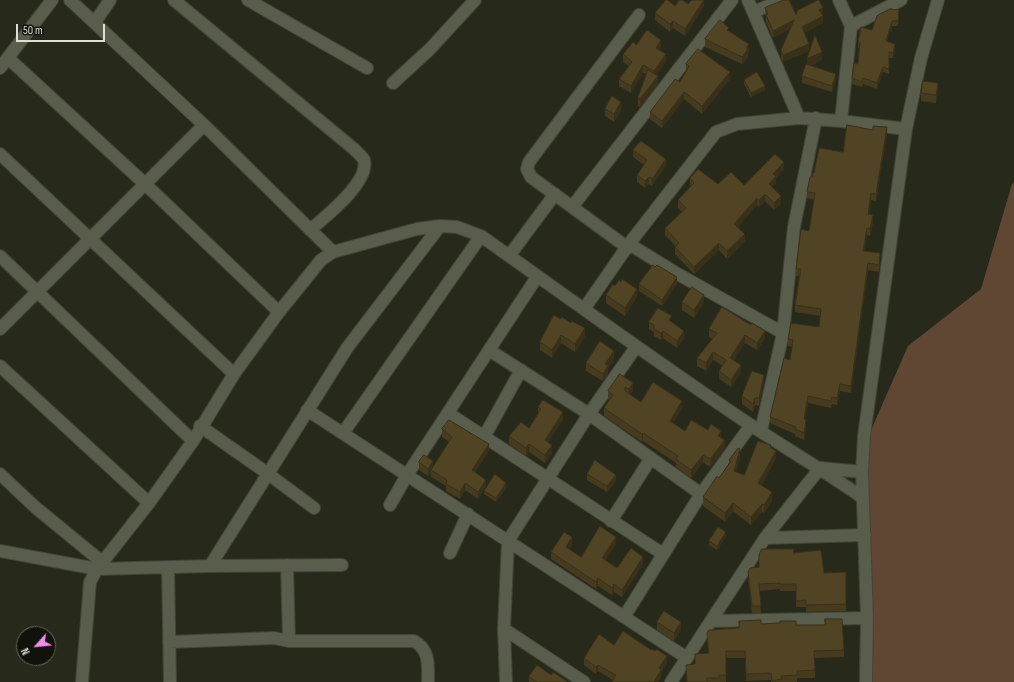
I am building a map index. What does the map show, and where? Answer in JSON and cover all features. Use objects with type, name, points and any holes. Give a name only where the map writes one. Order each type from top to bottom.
[{"type":"street","points":[[0,68],[52,0]]},
{"type":"street","points":[[70,0],[204,125],[333,252]]},
{"type":"street","points":[[95,22],[110,0]]},
{"type":"street","points":[[174,0],[354,149],[364,159],[364,164],[354,191],[310,230]]},
{"type":"street","points":[[248,0],[367,68]]},
{"type":"street","points":[[393,84],[430,49],[475,0]]},
{"type":"street","points":[[572,207],[732,0]]},
{"type":"street","points":[[748,0],[799,118]]},
{"type":"street","points":[[753,12],[783,0]]},
{"type":"street","points":[[839,0],[851,26],[841,121]]},
{"type":"street","points":[[851,26],[901,0]]},
{"type":"street","points":[[866,682],[867,618],[862,472],[864,436],[906,129],[920,58],[938,0]]},
{"type":"street","points":[[639,15],[529,162],[527,169],[531,177],[628,246],[783,333]]},
{"type":"street","points":[[8,58],[279,312]]},
{"type":"street","points":[[584,309],[628,246],[716,132],[737,124],[799,118],[816,118],[906,129]]},
{"type":"street","points":[[624,617],[701,494],[756,428],[783,333],[794,227],[816,118]]},
{"type":"street","points":[[0,329],[204,125]]},
{"type":"street","points":[[0,154],[234,374]]},
{"type":"street","points":[[509,256],[555,194]]},
{"type":"street","points":[[82,682],[90,582],[99,566],[149,502],[193,440],[200,426],[234,374],[279,312],[321,260],[333,252],[417,229],[440,226],[457,227],[481,236],[636,346],[756,428],[820,468],[863,498]]},
{"type":"street","points":[[210,566],[267,473],[347,348],[440,226]]},
{"type":"street","points":[[343,433],[481,236]]},
{"type":"street","points":[[0,256],[193,440]]},
{"type":"street","points":[[390,505],[407,475],[537,277]]},
{"type":"street","points":[[506,682],[504,629],[508,541],[549,480],[589,414],[636,346]]},
{"type":"street","points":[[489,350],[589,414],[701,494]]},
{"type":"street","points":[[0,366],[149,502]]},
{"type":"street","points":[[484,437],[521,370]]},
{"type":"street","points":[[307,410],[687,658]]},
{"type":"street","points":[[448,413],[663,554]]},
{"type":"street","points":[[200,426],[314,508]]},
{"type":"street","points":[[611,521],[651,458]]},
{"type":"street","points":[[820,468],[862,472]]},
{"type":"street","points":[[671,682],[765,538],[820,468]]},
{"type":"street","points":[[0,474],[99,566]]},
{"type":"street","points":[[450,553],[468,514]]},
{"type":"street","points":[[765,538],[865,535]]},
{"type":"street","points":[[0,550],[99,566],[168,568],[210,566],[342,565]]},
{"type":"street","points":[[287,565],[289,641]]},
{"type":"street","points":[[168,568],[170,682]]},
{"type":"street","points":[[710,621],[867,618]]},
{"type":"street","points":[[504,629],[584,682]]},
{"type":"street","points":[[169,642],[274,638],[289,641],[414,641],[422,645],[427,654],[428,682]]},
{"type":"shaded area","points":[[1014,183],[1014,682],[859,682],[861,453],[908,346],[981,289],[1012,184]]},
{"type":"building","points":[[666,0],[675,6],[679,0],[682,0],[688,4],[692,0],[704,0],[685,29],[673,21],[670,24],[655,13]]},
{"type":"building","points":[[784,0],[789,0],[796,15],[798,10],[819,0],[823,8],[819,10],[823,16],[802,27],[809,44],[783,55],[781,50],[794,20],[773,31],[766,15],[768,14],[765,8]]},
{"type":"building","points":[[890,9],[899,10],[898,21],[892,21],[886,41],[895,44],[893,53],[889,52],[889,69],[883,67],[877,83],[863,78],[862,82],[852,78],[854,63],[858,64],[860,43],[858,42],[861,27],[872,30],[877,16]]},
{"type":"building","points":[[720,20],[729,28],[727,30],[749,44],[746,48],[748,49],[742,57],[705,39]]},
{"type":"building","points":[[647,30],[661,40],[656,48],[666,54],[654,71],[643,65],[631,86],[619,79],[632,62],[623,54],[633,42],[636,45]]},
{"type":"building","points":[[815,35],[822,52],[807,59]]},
{"type":"building","points":[[698,49],[730,72],[702,106],[684,92],[662,121],[650,112],[675,79],[680,82],[689,66],[686,64]]},
{"type":"building","points":[[806,64],[836,74],[832,86],[802,76]]},
{"type":"building","points":[[648,70],[658,76],[640,99],[638,98]]},
{"type":"building","points":[[757,72],[765,86],[751,93],[744,80]]},
{"type":"building","points":[[923,81],[938,83],[936,95],[921,93]]},
{"type":"building","points":[[612,96],[621,102],[614,114],[605,109]]},
{"type":"building","points":[[847,125],[873,130],[873,126],[887,127],[876,194],[871,193],[868,214],[873,215],[870,229],[867,228],[863,251],[880,253],[879,265],[868,263],[851,386],[840,384],[837,398],[832,397],[831,401],[808,396],[804,419],[806,420],[804,433],[795,429],[796,427],[770,417],[784,358],[790,360],[793,340],[788,339],[791,323],[819,327],[821,309],[795,305],[801,269],[796,269],[801,229],[809,231],[815,193],[807,192],[810,177],[812,177],[814,173],[819,148],[843,152]]},
{"type":"building","points":[[641,141],[666,159],[652,179],[649,177],[645,181],[637,175],[647,160],[633,150]]},
{"type":"building","points":[[775,154],[784,162],[773,174],[776,176],[769,184],[781,196],[774,203],[765,194],[759,200],[757,198],[734,224],[745,234],[727,251],[719,243],[694,267],[675,247],[679,243],[665,228],[686,208],[678,200],[694,183],[690,178],[698,169],[718,184],[731,172],[744,185]]},
{"type":"building","points":[[653,265],[655,267],[657,265],[677,277],[662,300],[639,284]]},
{"type":"building","points":[[622,279],[637,289],[625,308],[606,295],[613,284],[615,286],[619,280],[621,282]]},
{"type":"building","points":[[692,287],[704,295],[694,310],[682,302]]},
{"type":"building","points":[[722,307],[751,325],[752,323],[765,331],[757,343],[745,335],[730,358],[741,365],[731,380],[719,371],[726,360],[713,352],[706,363],[697,358],[717,333],[709,329]]},
{"type":"building","points":[[658,308],[672,316],[669,320],[684,331],[677,341],[663,331],[661,333],[654,329],[654,325],[649,322]]},
{"type":"building","points":[[554,315],[560,319],[562,317],[571,323],[572,321],[585,328],[575,344],[561,335],[552,350],[540,342]]},
{"type":"building","points":[[600,341],[614,351],[605,364],[608,366],[603,374],[586,363]]},
{"type":"building","points":[[752,371],[764,375],[759,398],[755,398],[753,404],[742,396]]},
{"type":"building","points":[[620,374],[633,383],[629,389],[625,387],[625,391],[641,402],[653,382],[682,401],[670,421],[685,431],[691,420],[708,430],[711,424],[721,431],[718,436],[725,440],[710,459],[703,455],[691,470],[676,459],[678,456],[604,408],[613,395],[608,391]]},
{"type":"building","points":[[543,400],[563,412],[545,440],[552,445],[545,455],[529,444],[526,448],[509,436],[521,422],[529,428],[541,409],[538,407]]},
{"type":"building","points":[[449,420],[489,444],[472,470],[486,480],[478,492],[465,483],[460,492],[446,484],[447,480],[431,470],[452,437],[442,429]]},
{"type":"building","points":[[758,441],[771,445],[770,447],[776,451],[758,483],[772,492],[764,505],[762,504],[751,517],[733,503],[725,513],[703,497],[717,476],[719,478],[738,448],[740,449],[734,471],[744,475]]},
{"type":"building","points":[[424,455],[433,461],[428,469],[419,462]]},
{"type":"building","points":[[595,460],[616,475],[607,486],[587,474]]},
{"type":"building","points":[[495,474],[506,483],[496,498],[484,491]]},
{"type":"building","points":[[600,526],[616,537],[602,558],[617,568],[631,548],[643,557],[622,590],[614,584],[612,588],[598,578],[596,582],[551,552],[564,532],[572,537],[566,547],[581,557]]},
{"type":"building","points":[[718,527],[726,532],[717,546],[709,541]]},
{"type":"building","points":[[762,549],[794,549],[793,553],[821,550],[824,573],[846,572],[846,604],[806,605],[806,600],[796,601],[796,584],[780,583],[759,584],[761,606],[752,606],[748,572],[750,568],[759,567],[759,555]]},
{"type":"building","points":[[664,611],[681,622],[674,633],[657,622]]},
{"type":"building","points":[[825,619],[842,619],[844,650],[814,651],[815,670],[797,671],[797,675],[781,676],[782,679],[772,681],[771,673],[746,674],[745,651],[726,651],[726,675],[719,675],[719,678],[707,678],[707,682],[687,682],[686,665],[695,664],[695,654],[709,653],[707,633],[709,630],[739,628],[739,621],[761,620],[761,624],[780,623],[780,621],[796,621],[796,625],[825,625]]},
{"type":"building","points":[[623,631],[651,650],[652,649],[655,651],[656,649],[667,656],[659,668],[661,670],[654,682],[612,682],[616,675],[598,665],[596,667],[584,658],[599,634],[614,645]]},
{"type":"building","points":[[537,665],[551,675],[553,672],[568,682],[537,682],[529,677]]}]
